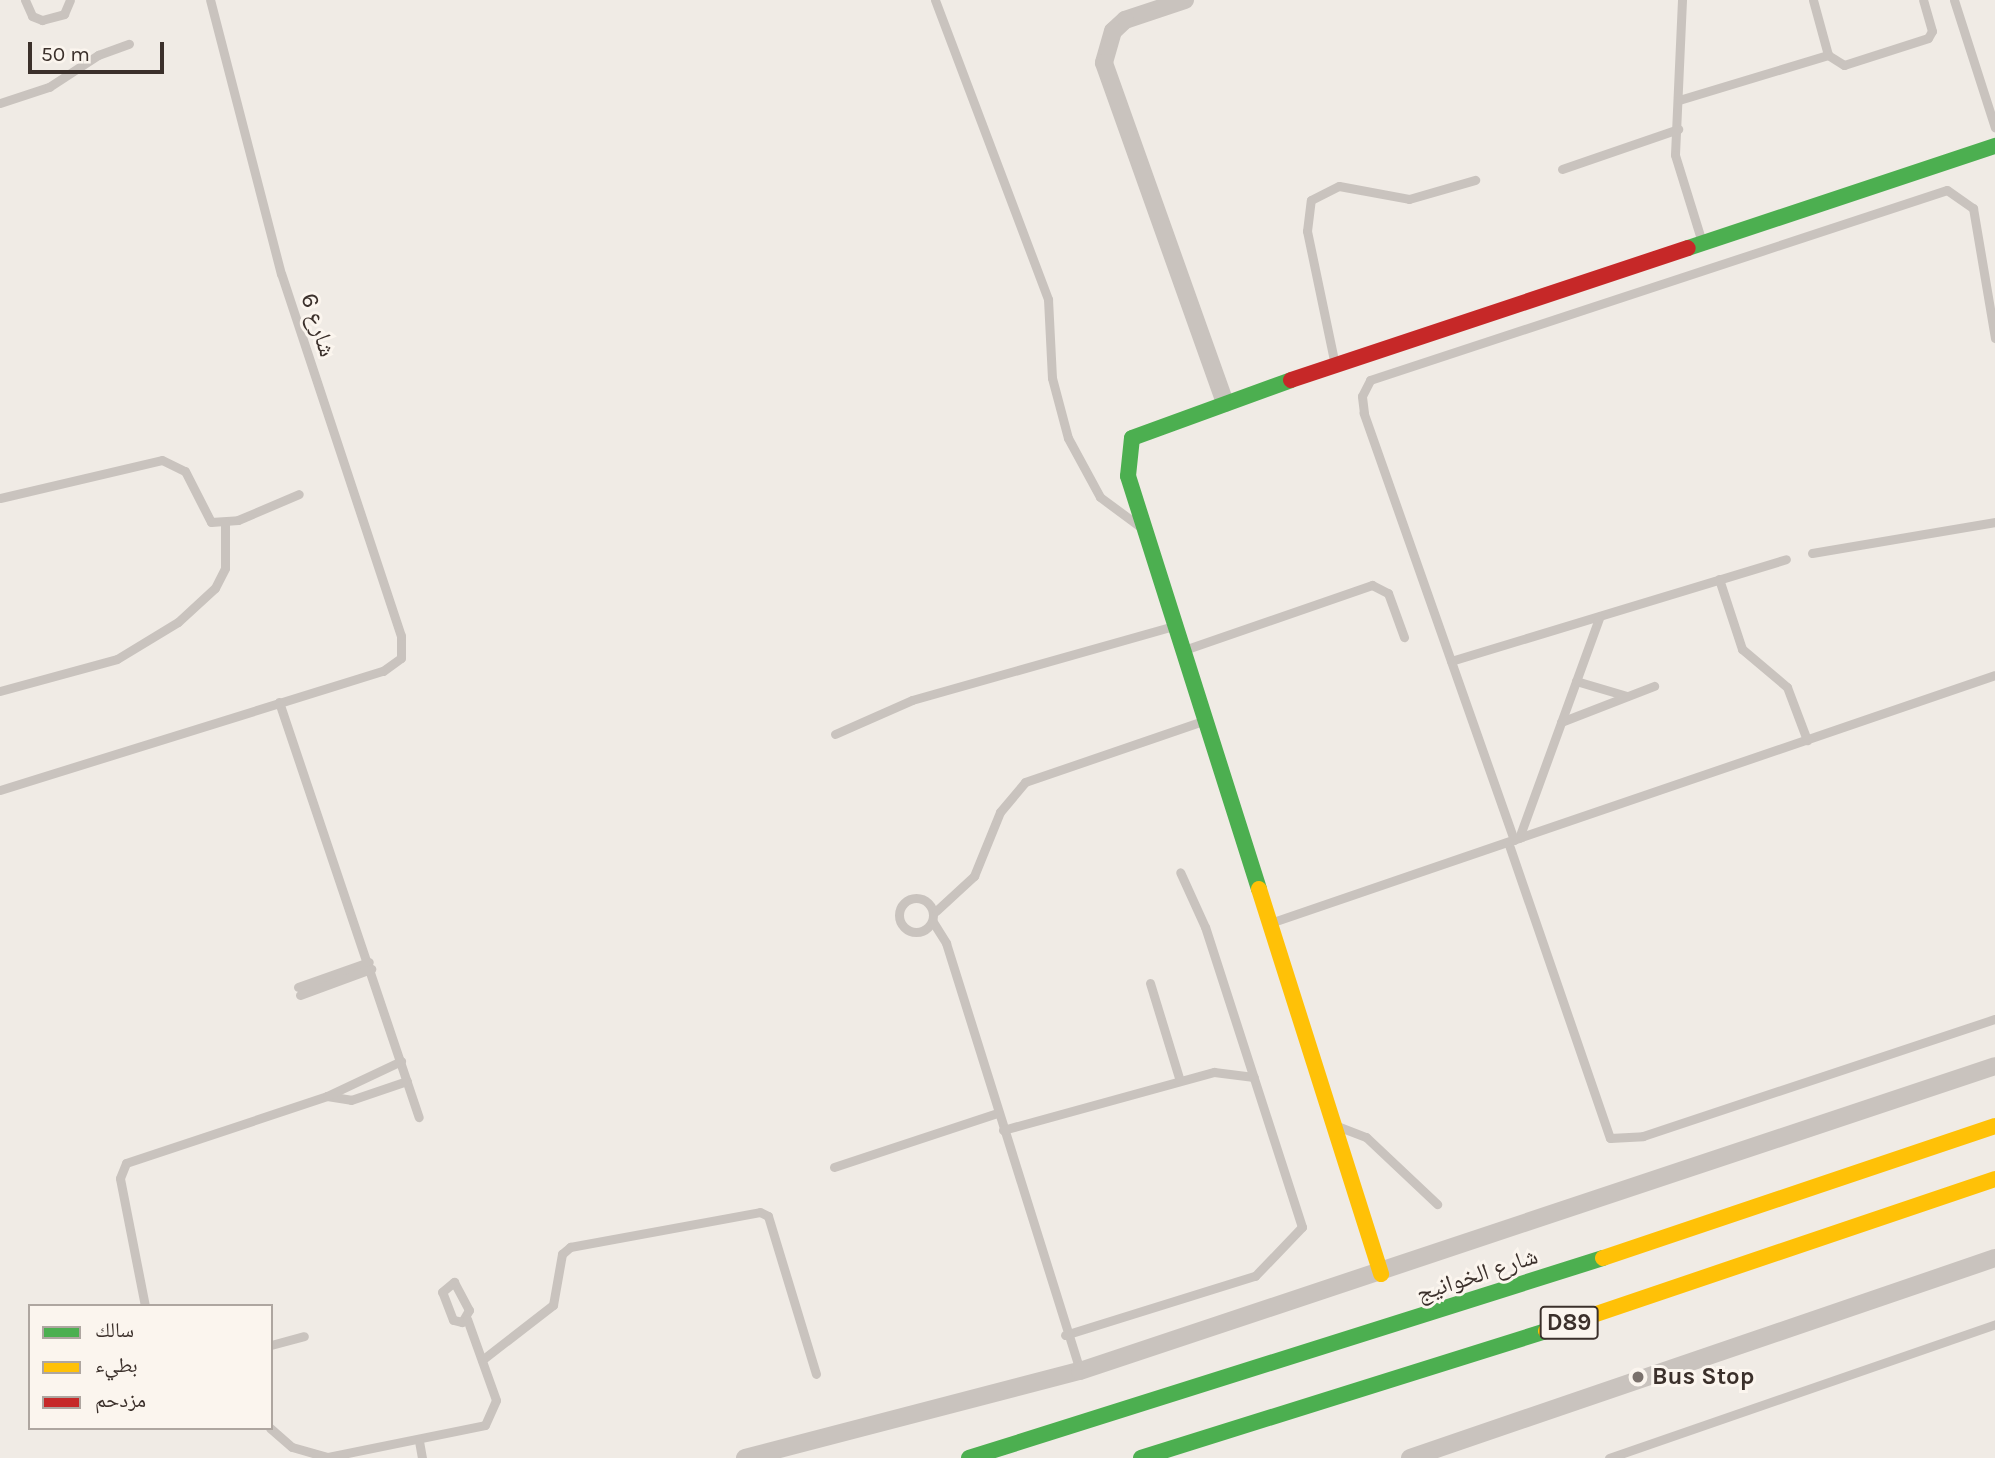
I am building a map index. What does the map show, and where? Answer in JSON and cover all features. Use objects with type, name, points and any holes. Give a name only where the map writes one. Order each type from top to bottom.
[{"type":"main road","points":[[1381,1273],[1124,463],[1132,438],[1224,403],[1995,146]]},
{"type":"main road","name":"شارع الخوانيج","points":[[970,1458],[1525,1284],[1995,1126]]},
{"type":"main road","name":"D89","points":[[1141,1458],[1413,1376],[1995,1179]]},
{"type":"street","points":[[1185,0],[1125,20],[1105,46],[1104,63],[1224,403]]},
{"type":"street","points":[[745,1458],[1080,1371],[1381,1273],[1995,1066]]},
{"type":"street","points":[[1410,1458],[1463,1449],[1995,1258]]},
{"type":"lane","points":[[25,0],[32,16],[42,20],[64,14],[70,0]]},
{"type":"lane","name":"شارع 6","points":[[211,0],[281,274],[401,636],[401,658],[383,671],[279,702]]},
{"type":"lane","points":[[935,0],[1048,299],[1052,378],[1069,438],[1100,497],[1144,528]]},
{"type":"lane","points":[[1682,0],[1676,162],[1703,244]]},
{"type":"lane","points":[[1813,0],[1828,55],[1843,65],[1928,38],[1932,31],[1923,0]]},
{"type":"lane","points":[[1954,0],[1995,128]]},
{"type":"lane","points":[[0,103],[49,87],[98,55],[129,44]]},
{"type":"lane","points":[[1679,100],[1828,55]]},
{"type":"lane","points":[[1562,169],[1678,129]]},
{"type":"lane","points":[[1336,366],[1307,231],[1311,200],[1339,186],[1409,199],[1475,180]]},
{"type":"lane","points":[[1995,338],[1973,208],[1947,190],[1377,375],[1365,388],[1362,405],[1513,840],[1601,1126],[1610,1138],[1643,1136],[1995,1018]]},
{"type":"lane","points":[[0,498],[162,460],[185,471],[206,518],[225,523],[299,494]]},
{"type":"lane","points":[[1812,552],[1995,522]]},
{"type":"lane","points":[[0,691],[117,659],[178,622],[215,588],[225,568],[225,523]]},
{"type":"lane","points":[[1451,661],[1786,559]]},
{"type":"lane","points":[[1718,579],[1742,649],[1787,687],[1807,740]]},
{"type":"lane","points":[[1183,651],[1372,585],[1388,593],[1404,637]]},
{"type":"lane","points":[[1513,840],[1600,616]]},
{"type":"lane","points":[[835,734],[912,700],[1175,626]]},
{"type":"lane","points":[[1269,924],[1995,675]]},
{"type":"lane","points":[[1576,681],[1627,696]]},
{"type":"lane","points":[[1561,722],[1654,686]]},
{"type":"lane","points":[[0,790],[279,702],[419,1117]]},
{"type":"lane","points":[[933,922],[936,911],[974,876],[1000,812],[1025,782],[1205,720]]},
{"type":"lane","points":[[1065,1335],[1255,1276],[1300,1233],[1302,1220],[1180,872]]},
{"type":"lane","points":[[933,922],[907,929],[897,913],[926,901],[936,911]]},
{"type":"lane","points":[[933,922],[943,935],[1065,1335],[1080,1371]]},
{"type":"lane","points":[[299,991],[370,966]]},
{"type":"lane","points":[[1150,982],[1180,1081]]},
{"type":"lane","points":[[145,1304],[120,1178],[126,1163],[327,1096],[401,1061]]},
{"type":"lane","points":[[1003,1130],[1180,1081],[1228,1071],[1254,1077]]},
{"type":"lane","points":[[327,1096],[351,1100],[407,1080]]},
{"type":"lane","points":[[834,1167],[997,1113]]},
{"type":"lane","points":[[1332,1125],[1366,1137],[1437,1205]]},
{"type":"lane","points":[[482,1360],[553,1305],[562,1254],[570,1247],[760,1212],[768,1216],[816,1374]]},
{"type":"lane","points":[[272,1430],[292,1447],[328,1457],[477,1429],[492,1418],[496,1400],[467,1319]]},
{"type":"lane","points":[[1609,1458],[1995,1324]]},
{"type":"lane","points":[[273,1344],[304,1336]]},
{"type":"lane","points":[[419,1441],[422,1458]]},
{"type":"traffic: fast","points":[[1688,248],[1995,146]]},
{"type":"traffic: fast","points":[[1259,889],[1128,476],[1132,438],[1291,380]]},
{"type":"traffic: fast","points":[[969,1458],[1603,1258]]},
{"type":"traffic: fast","points":[[1141,1458],[1546,1331]]},
{"type":"traffic: slow","points":[[1259,889],[1381,1274]]},
{"type":"traffic: slow","points":[[1603,1258],[1995,1126]]},
{"type":"traffic: slow","points":[[1546,1331],[1995,1179]]},
{"type":"traffic: jam","points":[[1291,380],[1688,248]]},
{"type":"place","name":"Bus Stop","points":[[1638,1377]]}]
